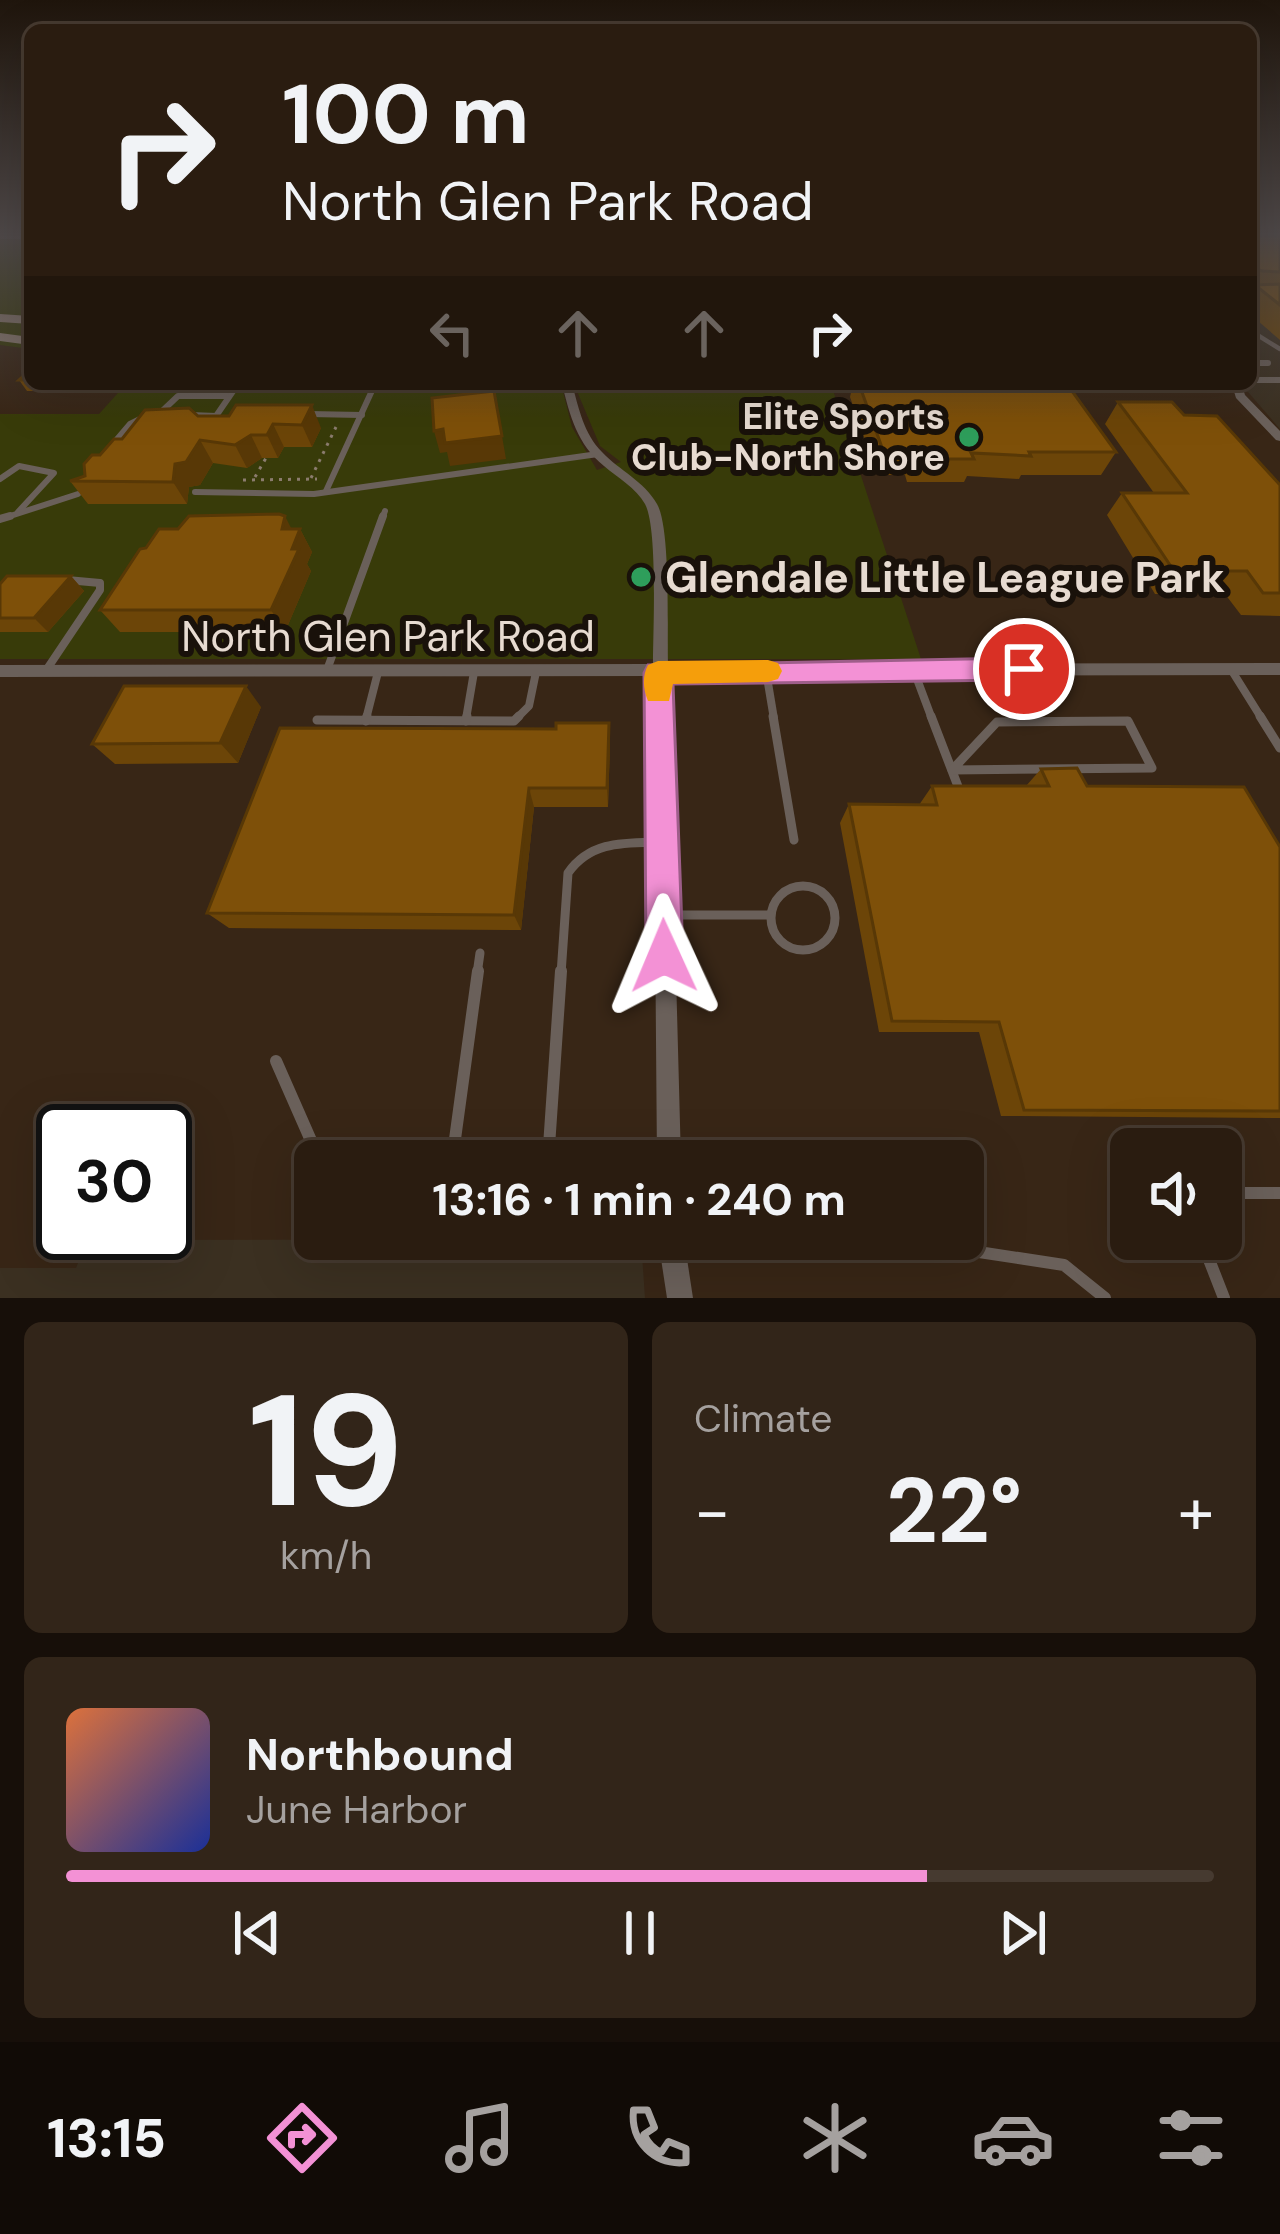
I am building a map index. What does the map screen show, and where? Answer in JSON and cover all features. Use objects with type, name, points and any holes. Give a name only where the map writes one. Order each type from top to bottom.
[{"type":"street","points":[[569,390],[585,439],[635,480],[650,498],[658,519],[669,1140]]},
{"type":"street","points":[[1240,390],[1240,396],[1280,438]]},
{"type":"street","name":"North Glen Park Road","points":[[1,673],[1280,669]]},
{"type":"street","points":[[674,1260],[680,1298]]},
{"type":"lane","points":[[1257,363],[1268,363]]},
{"type":"lane","points":[[217,416],[234,390]]},
{"type":"lane","points":[[326,492],[372,390]]},
{"type":"lane","points":[[158,415],[178,396],[230,396]]},
{"type":"lane","points":[[301,414],[362,415]]},
{"type":"lane","points":[[106,452],[137,418],[234,416]]},
{"type":"lane","points":[[195,492],[326,492],[598,454]]},
{"type":"lane","points":[[0,479],[19,466],[54,473],[18,512]]},
{"type":"lane","points":[[78,494],[83,480]]},
{"type":"lane","points":[[0,519],[88,493]]},
{"type":"lane","points":[[326,672],[385,512]]},
{"type":"lane","points":[[46,671],[100,590],[100,583],[92,580],[50,580]]},
{"type":"lane","points":[[914,669],[959,789]]},
{"type":"lane","points":[[1231,669],[1280,748]]},
{"type":"lane","points":[[766,671],[794,840]]},
{"type":"lane","points":[[366,721],[378,672]]},
{"type":"lane","points":[[466,721],[474,672]]},
{"type":"lane","points":[[317,720],[514,721],[529,706],[536,672]]},
{"type":"lane","points":[[1128,721],[1152,768],[996,770],[952,770],[997,722],[1128,721]]},
{"type":"lane","points":[[549,1140],[568,874],[574,861],[591,849],[662,842]]},
{"type":"lane","points":[[802,885],[821,894],[835,924],[833,934],[819,948],[798,949],[779,936],[770,916],[776,896],[802,885]]},
{"type":"lane","points":[[664,915],[770,916]]},
{"type":"lane","points":[[455,1140],[480,953]]},
{"type":"lane","points":[[276,1061],[311,1140]]},
{"type":"lane","points":[[1242,1193],[1280,1193]]},
{"type":"lane","points":[[984,1253],[1064,1265],[1105,1298]]},
{"type":"lane","points":[[1209,1260],[1224,1298]]},
{"type":"path","points":[[310,479],[337,425],[348,425]]},
{"type":"path","points":[[312,441],[329,441]]},
{"type":"path","points":[[254,479],[266,458]]},
{"type":"shaded area","points":[[0,297],[24,297],[24,348],[0,345]]},
{"type":"shaded area","points":[[1257,305],[1280,305],[1280,429],[1248,392],[1236,390],[1257,390]]},
{"type":"shaded area","points":[[121,390],[563,390],[572,427],[597,470],[621,462],[600,446],[577,390],[833,390],[921,659],[0,659],[0,414],[99,414]]},
{"type":"shaded area","points":[[192,1240],[294,1240],[294,1260],[642,1260],[645,1298],[0,1298],[0,1268],[76,1268],[79,1260],[192,1260]]},
{"type":"building","points":[[861,390],[1071,390],[1116,452],[971,453],[974,459],[916,459],[913,452],[884,453]]},
{"type":"building","points":[[494,391],[502,436],[445,443],[443,429],[434,431],[432,398]]},
{"type":"building","points":[[1118,402],[1172,402],[1184,415],[1217,416],[1280,485],[1280,593],[1263,593],[1247,571],[1174,571],[1122,493],[1187,493]]},
{"type":"building","points":[[236,405],[312,405],[302,425],[273,424],[267,435],[251,435],[235,445],[200,440],[186,462],[175,464],[173,482],[70,481],[85,476],[84,464],[92,455],[100,455],[114,439],[122,439],[145,410],[189,408],[198,416],[229,416]]},
{"type":"building","points":[[189,516],[285,516],[282,529],[300,529],[292,549],[299,549],[271,610],[100,610],[159,529],[178,529]]},
{"type":"building","points":[[7,576],[71,576],[34,618],[0,618],[0,584]]},
{"type":"building","points":[[124,686],[246,686],[220,743],[92,744]]},
{"type":"building","points":[[556,723],[609,723],[607,788],[529,788],[514,915],[207,913],[280,728],[556,729]]},
{"type":"building","points":[[1077,768],[1087,786],[1244,787],[1280,847],[1280,1111],[1024,1110],[999,1022],[892,1021],[849,804],[937,805],[932,786],[1049,786],[1041,769]]},
{"type":"slow traffic","points":[[659,693],[658,673],[768,671]]},
{"type":"place","name":"Elite Sports Club-North Shore","points":[[969,437]]},
{"type":"place","name":"Glendale Little League Park","points":[[641,577]]},
{"type":"route","points":[[664,956],[658,673],[1024,669]]}]
